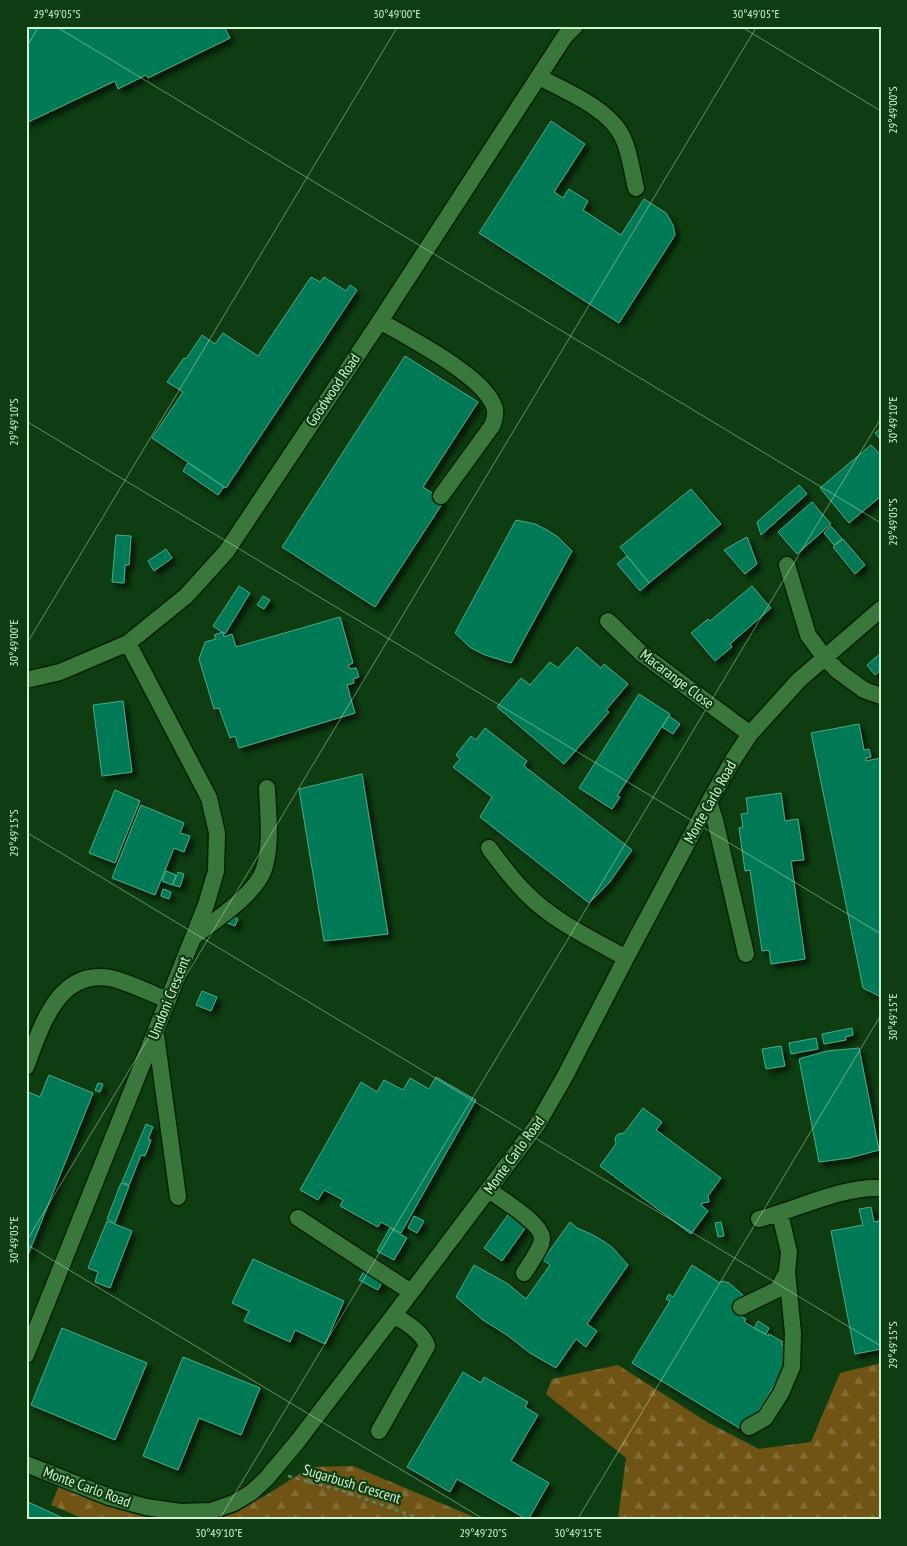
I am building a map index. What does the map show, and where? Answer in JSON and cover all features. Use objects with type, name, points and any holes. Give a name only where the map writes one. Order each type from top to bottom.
[{"type":"street","name":"Goodwood Road","points":[[26,680],[60,672],[128,643],[186,596],[226,552],[539,77],[566,30]]},
{"type":"street","points":[[539,77],[582,99],[615,125],[624,139],[636,188]]},
{"type":"street","points":[[380,320],[463,372],[485,391],[496,410],[492,426],[441,496]]},
{"type":"street","points":[[787,565],[808,635],[825,658],[838,671],[864,690],[881,696]]},
{"type":"street","name":"Monte Carlo Road","points":[[26,1464],[109,1497],[146,1507],[180,1512],[211,1511],[234,1503],[252,1492],[272,1472],[537,1126],[709,802],[750,734],[799,680],[881,609]]},
{"type":"street","name":"Macarange Close","points":[[608,620],[641,653],[750,734]]},
{"type":"street","name":"Umdoni Crescent","points":[[26,1355],[206,905],[216,871],[216,833],[209,798],[128,643]]},
{"type":"street","points":[[193,938],[247,894],[258,882],[264,870],[268,838],[267,788]]},
{"type":"street","points":[[709,802],[715,820],[746,954]]},
{"type":"street","points":[[489,848],[520,887],[544,909],[566,924],[626,958]]},
{"type":"street","points":[[26,1067],[52,1005],[71,985],[90,977],[111,978],[168,1000]]},
{"type":"street","points":[[156,1032],[178,1197]]},
{"type":"street","points":[[759,1219],[780,1214],[834,1194],[881,1188]]},
{"type":"street","points":[[489,1190],[526,1216],[541,1233],[542,1241],[524,1273]]},
{"type":"street","points":[[748,1427],[765,1418],[781,1394],[792,1367],[793,1333],[787,1272],[789,1252],[780,1214]]},
{"type":"street","points":[[298,1218],[411,1292]]},
{"type":"street","points":[[741,1307],[778,1289],[787,1272]]},
{"type":"street","points":[[379,1431],[427,1346],[415,1330],[394,1315]]},
{"type":"path","name":"Sugarbush Crescent","points":[[272,1472],[346,1492],[424,1520]]},
{"type":"green space","points":[[881,1363],[881,1520],[616,1520],[618,1518],[626,1458],[546,1394],[552,1379],[618,1365],[707,1422],[759,1449],[811,1442],[840,1373]]},
{"type":"green space","points":[[353,1466],[481,1520],[200,1520],[221,1515],[265,1496],[310,1467]]},
{"type":"green space","points":[[60,1483],[157,1520],[87,1520],[51,1505]]},
{"type":"building","points":[[26,26],[224,26],[230,38],[148,78],[146,75],[118,89],[115,81],[26,123]]},
{"type":"building","points":[[551,121],[585,144],[554,192],[563,198],[569,189],[588,201],[583,210],[621,235],[644,199],[666,213],[673,225],[675,235],[619,323],[479,233]]},
{"type":"building","points":[[311,277],[320,282],[324,277],[346,291],[350,285],[357,290],[226,488],[152,438],[183,392],[167,382],[184,358],[186,359],[202,335],[215,344],[223,333],[258,356]]},
{"type":"building","points":[[405,356],[478,402],[423,487],[444,501],[375,607],[282,547]]},
{"type":"building","points":[[881,429],[881,440],[875,433]]},
{"type":"building","points":[[871,445],[881,455],[881,496],[849,523],[820,488]]},
{"type":"building","points":[[188,463],[224,487],[218,495],[183,471]]},
{"type":"building","points":[[799,485],[807,494],[761,535],[757,522]]},
{"type":"building","points":[[691,489],[721,524],[649,583],[620,547]]},
{"type":"building","points":[[812,502],[831,524],[797,554],[778,532]]},
{"type":"building","points":[[516,520],[535,524],[547,530],[558,537],[572,551],[511,663],[485,655],[471,648],[455,633]]},
{"type":"building","points":[[831,526],[842,539],[834,545],[824,533]]},
{"type":"building","points":[[116,535],[131,536],[129,565],[125,565],[124,583],[112,582]]},
{"type":"building","points":[[747,537],[757,564],[745,574],[724,550]]},
{"type":"building","points":[[843,539],[865,565],[855,574],[833,547]]},
{"type":"building","points":[[166,549],[172,558],[154,571],[148,561]]},
{"type":"building","points":[[627,556],[649,583],[640,591],[617,564]]},
{"type":"building","points":[[239,586],[250,593],[225,634],[213,626]]},
{"type":"building","points":[[752,586],[771,608],[730,644],[732,647],[715,661],[691,633],[708,619],[710,621]]},
{"type":"building","points":[[263,596],[270,600],[264,609],[257,605]]},
{"type":"building","points":[[340,617],[353,663],[348,665],[350,669],[356,668],[359,677],[353,679],[354,683],[347,685],[355,713],[239,748],[235,736],[230,738],[219,708],[214,709],[199,659],[205,642],[216,639],[214,635],[223,632],[224,637],[232,634],[236,647]]},
{"type":"building","points":[[577,647],[601,668],[604,664],[628,684],[606,710],[609,712],[564,764],[497,707],[521,678],[530,685],[550,662],[558,668]]},
{"type":"building","points":[[881,653],[881,670],[875,675],[867,665]]},
{"type":"building","points":[[639,694],[670,714],[617,796],[620,797],[612,809],[579,788]]},
{"type":"building","points":[[123,701],[132,772],[102,776],[93,705]]},
{"type":"building","points":[[669,716],[680,724],[673,734],[662,727]]},
{"type":"building","points":[[859,724],[864,750],[869,749],[871,757],[866,758],[866,761],[881,758],[881,997],[863,988],[811,733]]},
{"type":"building","points":[[485,728],[527,761],[524,766],[632,850],[609,883],[589,903],[480,817],[492,797],[453,767],[460,759],[456,755],[471,736],[476,740]]},
{"type":"building","points":[[362,774],[388,934],[324,941],[299,789]]},
{"type":"building","points":[[115,790],[140,801],[115,863],[89,853]]},
{"type":"building","points":[[781,793],[785,821],[798,819],[804,860],[791,861],[805,959],[771,964],[769,950],[762,951],[750,870],[745,871],[739,828],[743,827],[741,814],[748,813],[746,798]]},
{"type":"building","points":[[141,805],[184,823],[180,833],[190,836],[184,852],[174,848],[155,895],[112,878]]},
{"type":"building","points":[[166,871],[176,875],[172,885],[162,881]]},
{"type":"building","points":[[178,872],[184,874],[180,887],[173,885]]},
{"type":"building","points":[[163,889],[171,892],[169,899],[161,896]]},
{"type":"building","points":[[225,913],[238,919],[235,926],[222,921]]},
{"type":"building","points":[[202,991],[217,997],[211,1011],[196,1005]]},
{"type":"building","points":[[852,1028],[853,1035],[845,1037],[846,1040],[824,1044],[822,1034]]},
{"type":"building","points":[[816,1038],[818,1049],[791,1054],[789,1043]]},
{"type":"building","points":[[781,1046],[785,1066],[766,1069],[762,1049]]},
{"type":"building","points":[[859,1048],[879,1150],[849,1158],[819,1162],[799,1059],[827,1051]]},
{"type":"building","points":[[49,1075],[93,1093],[26,1260],[26,1091],[40,1097]]},
{"type":"building","points":[[436,1077],[476,1100],[401,1233],[381,1222],[378,1227],[340,1206],[343,1200],[324,1190],[318,1200],[300,1190],[361,1082],[377,1092],[384,1080],[403,1090],[410,1078],[429,1089]]},
{"type":"building","points":[[98,1083],[103,1084],[100,1092],[95,1090]]},
{"type":"building","points":[[643,1108],[662,1122],[656,1130],[721,1178],[708,1196],[709,1202],[702,1203],[701,1205],[708,1211],[691,1234],[600,1166],[616,1144],[615,1138],[618,1134],[624,1133]]},
{"type":"building","points":[[146,1124],[153,1127],[148,1139],[151,1140],[145,1156],[141,1155],[129,1185],[122,1182]]},
{"type":"building","points":[[121,1183],[129,1186],[115,1223],[107,1219]]},
{"type":"building","points":[[871,1207],[874,1222],[879,1221],[881,1230],[881,1349],[855,1354],[831,1231],[863,1225],[859,1209]]},
{"type":"building","points":[[508,1215],[526,1227],[502,1261],[484,1248]]},
{"type":"building","points":[[414,1216],[424,1221],[417,1233],[408,1228]]},
{"type":"building","points":[[107,1221],[132,1231],[110,1288],[95,1282],[98,1272],[88,1268]]},
{"type":"building","points":[[570,1222],[577,1228],[612,1247],[628,1265],[587,1324],[597,1331],[586,1347],[576,1339],[556,1368],[530,1353],[507,1335],[483,1320],[456,1297],[474,1265],[508,1284],[526,1299],[550,1265],[543,1260]]},
{"type":"building","points":[[721,1222],[724,1236],[718,1237],[715,1223]]},
{"type":"building","points":[[390,1228],[407,1238],[394,1260],[377,1251]]},
{"type":"building","points":[[253,1259],[344,1301],[325,1344],[295,1330],[290,1342],[244,1321],[249,1311],[232,1303]]},
{"type":"building","points":[[692,1265],[720,1283],[722,1281],[729,1283],[743,1295],[733,1312],[746,1319],[744,1322],[768,1336],[769,1334],[783,1342],[781,1344],[794,1352],[746,1432],[632,1363],[670,1301],[666,1299],[669,1294],[673,1297]]},
{"type":"building","points":[[364,1271],[383,1281],[378,1290],[359,1280]]},
{"type":"building","points":[[758,1321],[769,1328],[766,1334],[754,1328]]},
{"type":"building","points":[[62,1328],[147,1363],[115,1440],[31,1405]]},
{"type":"building","points":[[183,1357],[260,1388],[241,1435],[199,1418],[178,1470],[143,1456]]},
{"type":"building","points":[[463,1372],[481,1383],[484,1377],[528,1402],[525,1407],[538,1415],[511,1461],[549,1483],[528,1520],[457,1479],[450,1492],[407,1467]]},
{"type":"building","points":[[26,1501],[67,1520],[26,1520]]}]
